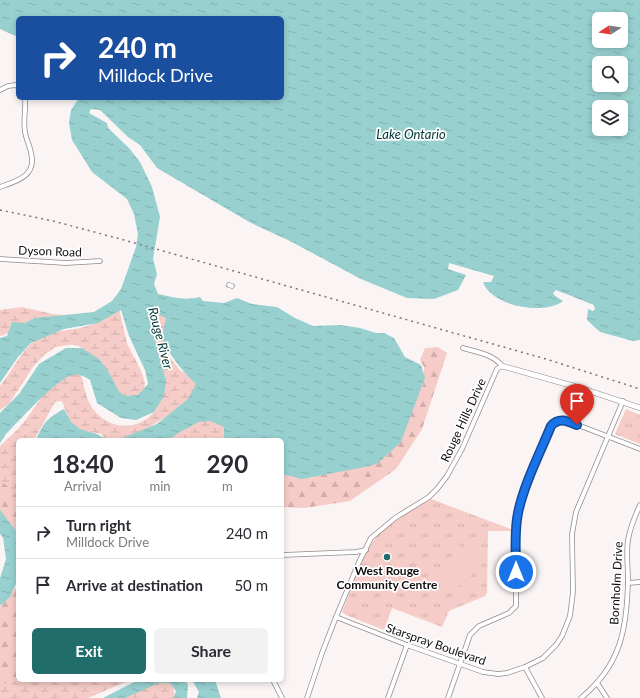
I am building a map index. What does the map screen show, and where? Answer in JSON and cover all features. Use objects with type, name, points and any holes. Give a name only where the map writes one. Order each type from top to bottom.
[{"type":"street","points":[[0,90],[8,86],[16,85]]},
{"type":"street","points":[[0,187],[18,180],[29,173],[33,165],[32,155],[25,132],[25,100]]},
{"type":"street","name":"Dyson Road","points":[[0,259],[66,263],[100,262]]},
{"type":"street","points":[[463,348],[491,357],[497,360],[502,366],[584,389],[640,408]]},
{"type":"street","name":"Rouge Hills Drive","points":[[307,698],[336,617],[358,565],[372,538],[395,518],[429,497],[447,476],[462,449],[497,369],[502,366]]},
{"type":"street","name":"Starspray Boulevard","points":[[336,617],[407,645],[483,672],[498,674],[507,673],[525,667],[543,658],[562,636],[570,616],[573,592],[573,522],[623,401]]},
{"type":"street","points":[[448,698],[470,635],[479,626],[509,613],[516,606],[516,528],[518,513],[523,496],[551,426],[555,422],[564,420],[640,449]]},
{"type":"street","name":"Bornholm Drive","points":[[581,698],[597,683],[614,656],[624,631],[628,603],[628,541],[631,528],[640,505]]},
{"type":"street","points":[[284,555],[356,552],[366,550]]},
{"type":"street","points":[[628,583],[640,582]]},
{"type":"street","points":[[388,698],[407,645]]},
{"type":"street","points":[[525,667],[542,698]]},
{"type":"street","points":[[274,682],[282,698]]},
{"type":"street","points":[[597,683],[607,698]]},
{"type":"green space","points":[[22,307],[52,314],[78,316],[18,330],[0,336],[0,310]]},
{"type":"green space","points":[[119,309],[127,343],[143,375],[145,387],[141,394],[122,398],[101,367],[87,351],[74,345],[69,345],[55,347],[45,354],[33,367],[9,404],[0,410],[0,386],[23,353],[34,341],[41,336],[54,332],[90,325]]},
{"type":"green space","points":[[164,313],[169,314],[165,328],[165,346],[170,358],[181,371],[199,379],[193,396],[169,415],[140,433],[126,438],[103,438],[102,434],[79,429],[71,423],[62,401],[55,402],[35,438],[16,438],[16,496],[0,480],[0,446],[21,425],[48,390],[63,377],[72,374],[81,374],[87,397],[93,409],[102,418],[112,423],[122,426],[133,425],[143,421],[151,415],[158,406],[162,395],[147,317]]},
{"type":"green space","points":[[438,347],[447,353],[422,429],[396,469],[350,501],[304,508],[284,507],[284,474],[378,461],[388,454],[398,440],[410,418],[418,393],[423,385],[424,367],[420,360],[425,348]]},
{"type":"green space","points":[[626,409],[640,415],[640,444],[615,434]]},
{"type":"green space","points":[[196,419],[224,422],[240,438],[165,438]]},
{"type":"green space","points":[[0,478],[16,494],[16,532],[12,525],[0,515]]},
{"type":"green space","points":[[431,499],[513,530],[488,531],[487,593],[485,596],[449,611],[442,627],[392,608],[384,630],[342,612],[361,563],[377,536],[395,520]]},
{"type":"green space","points":[[456,544],[479,553],[466,588],[443,580]]},
{"type":"green space","points":[[16,587],[17,682],[0,684],[0,607]]},
{"type":"green space","points":[[16,681],[125,682],[88,698],[0,698],[0,684]]},
{"type":"green space","points":[[156,682],[172,682],[175,698],[124,698]]},
{"type":"water","name":"Lake Ontario","points":[[0,0],[640,0],[640,340],[633,341],[600,332],[587,320],[588,309],[593,311],[595,309],[594,305],[556,290],[553,293],[563,301],[544,308],[531,308],[507,303],[496,297],[488,290],[483,282],[491,282],[494,276],[449,263],[448,269],[466,275],[458,290],[434,299],[407,298],[361,279],[290,241],[251,223],[157,168],[140,145],[128,137],[100,110],[91,109],[89,113],[107,123],[108,128],[129,148],[140,162],[152,187],[160,217],[153,259],[157,274],[154,284],[158,294],[184,299],[200,297],[203,301],[224,303],[237,298],[252,304],[277,307],[295,318],[313,326],[340,325],[360,328],[376,333],[384,333],[394,338],[405,357],[421,365],[425,378],[401,442],[378,463],[370,466],[302,479],[284,474],[284,438],[226,438],[224,437],[224,427],[210,421],[199,422],[171,438],[122,438],[157,424],[188,399],[196,384],[171,355],[163,337],[166,318],[155,313],[151,315],[151,325],[166,381],[164,396],[154,412],[136,420],[121,418],[97,403],[90,380],[86,377],[73,375],[58,383],[48,391],[6,434],[0,443],[0,413],[19,394],[39,364],[66,348],[82,348],[99,359],[108,371],[119,392],[126,396],[138,395],[148,384],[145,370],[129,336],[121,310],[98,323],[64,329],[31,343],[18,357],[0,383],[0,338],[7,336],[12,322],[25,323],[35,318],[94,312],[112,301],[121,289],[136,247],[138,234],[134,214],[127,199],[92,172],[72,140],[69,123],[71,110],[78,100],[284,100],[284,16],[16,16],[16,36],[0,29]]},
{"type":"water","points":[[64,409],[71,422],[80,429],[97,434],[104,438],[37,438],[46,422]]},
{"type":"water","points":[[0,510],[16,531],[16,584],[10,597],[0,606],[0,578],[6,559],[3,538],[0,534]]},
{"type":"water","points":[[134,682],[187,682],[188,685],[187,698],[172,698],[174,697],[176,691],[170,683],[159,683],[125,698],[103,698]]},
{"type":"water","points":[[193,682],[216,682],[221,698],[197,698],[199,692]]},
{"type":"railway","points":[[0,210],[53,221],[124,240],[546,359],[640,389]]},
{"type":"place","name":"West Rouge Community Centre","points":[[387,557]]},
{"type":"route","points":[[516,572],[516,528],[518,513],[523,496],[551,426],[560,420],[577,425]]},
{"type":"water label","name":"Rouge River","points":[[161,338]]}]
